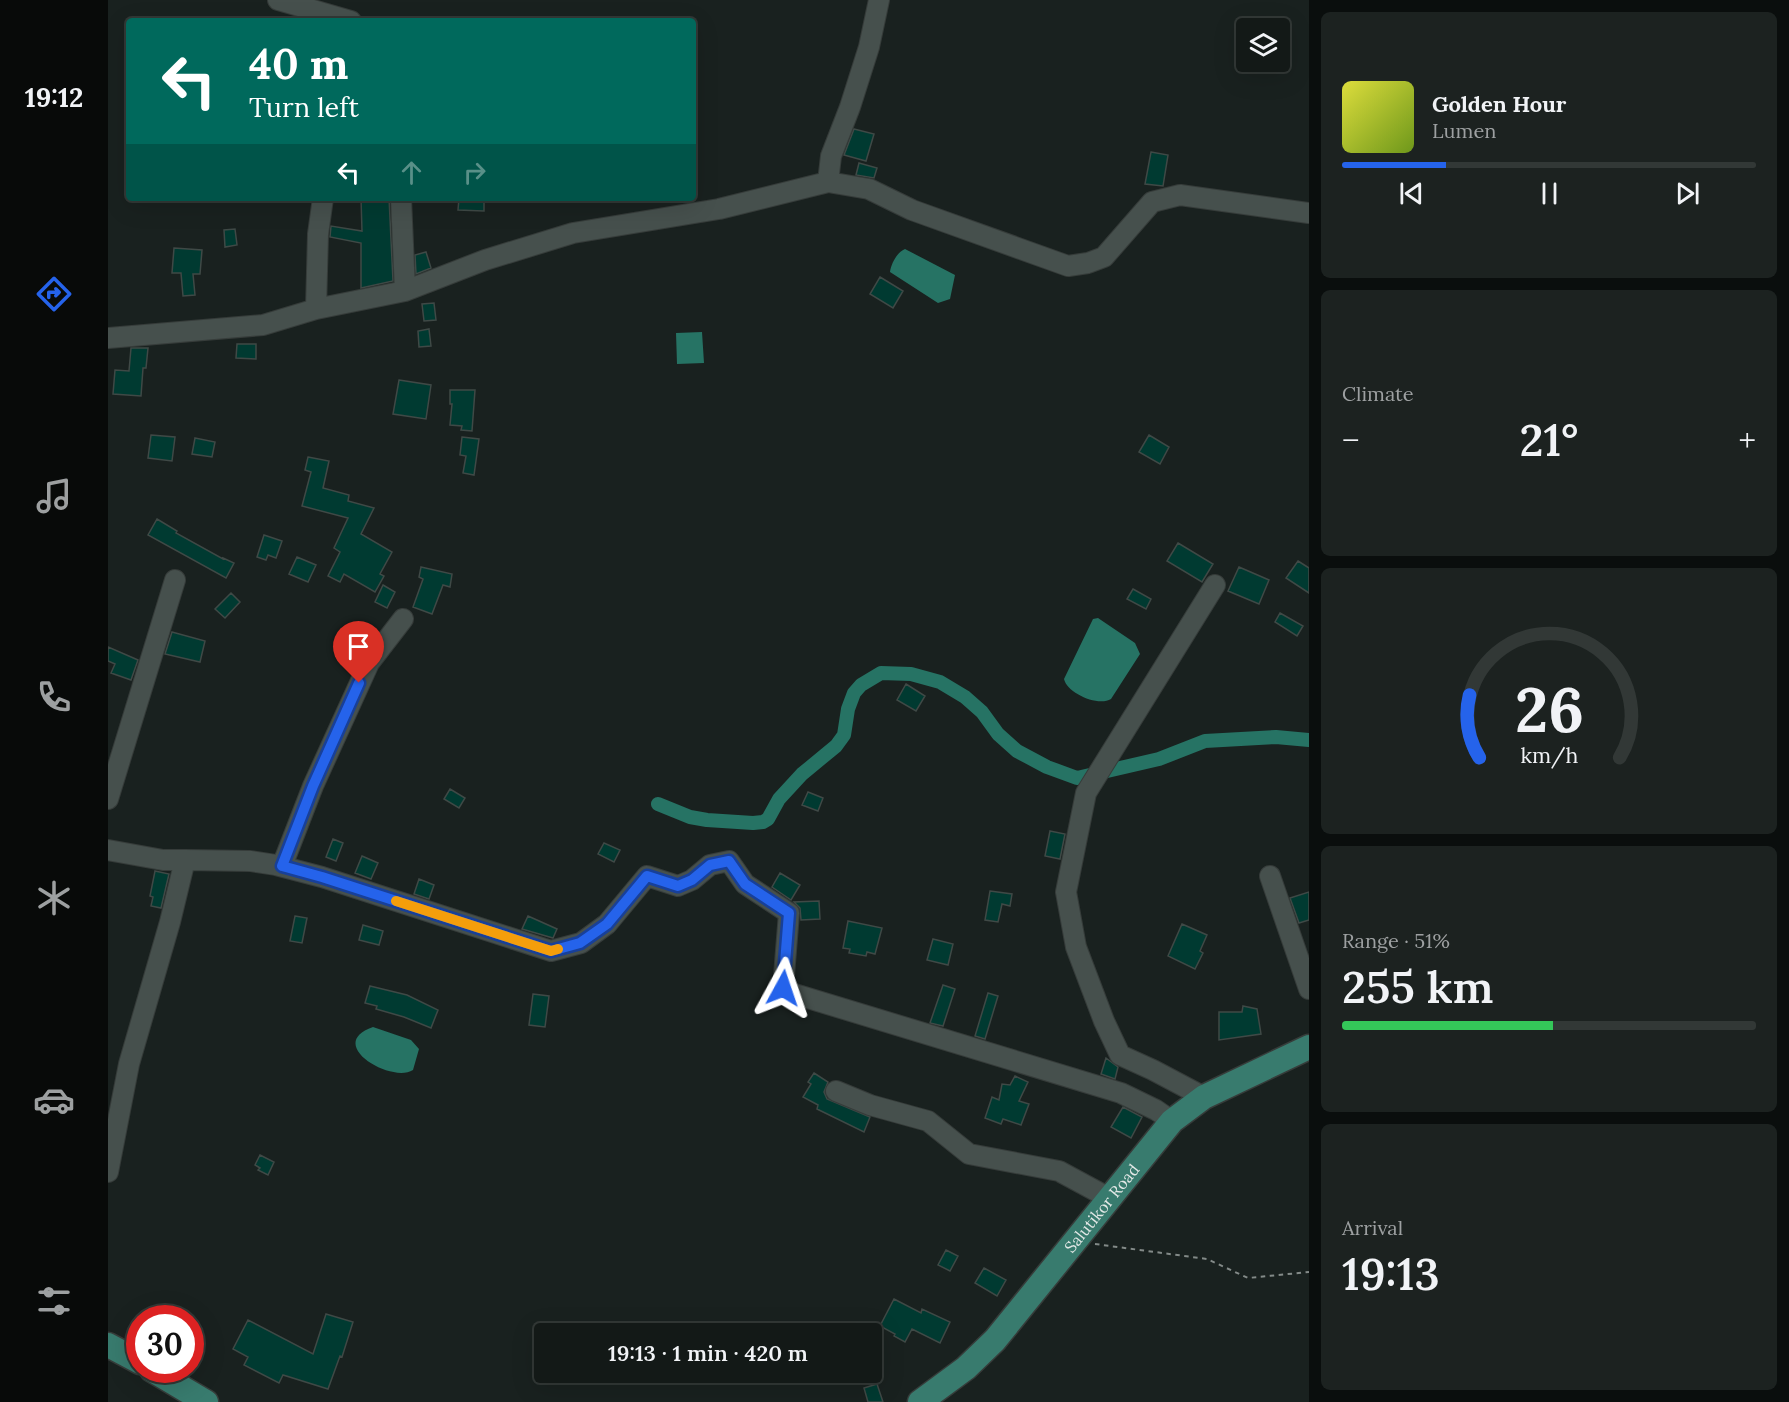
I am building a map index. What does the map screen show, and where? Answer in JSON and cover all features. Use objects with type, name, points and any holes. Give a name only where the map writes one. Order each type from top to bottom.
[{"type":"main road","name":"Salutikor Road","points":[[920,1402],[966,1368],[995,1340],[1172,1121],[1204,1098],[1309,1047]]},
{"type":"main road","points":[[108,1345],[126,1355]]},
{"type":"main road","points":[[174,1383],[207,1402]]},
{"type":"street","points":[[278,0],[341,18]]},
{"type":"street","points":[[828,182],[831,156],[850,107],[879,0]]},
{"type":"street","points":[[108,338],[263,325],[316,309],[405,291],[484,260],[573,233],[719,209],[828,182],[869,189],[912,210],[1068,266],[1088,263],[1104,257],[1152,202],[1180,195],[1309,213]]},
{"type":"street","points":[[316,309],[318,234],[323,201]]},
{"type":"street","points":[[400,201],[405,291]]},
{"type":"street","points":[[108,799],[175,580]]},
{"type":"street","points":[[1204,1098],[1120,1055],[1104,1021],[1076,947],[1066,892],[1086,793],[1215,585]]},
{"type":"street","points":[[282,866],[313,786],[369,663],[403,619]]},
{"type":"street","points":[[108,850],[163,861],[250,861],[282,866],[551,951],[580,943],[607,924],[647,876],[678,886],[692,880],[710,865],[729,861],[745,884],[789,913],[783,988],[788,992],[1121,1093],[1156,1110],[1172,1121]]},
{"type":"street","points":[[108,1172],[129,1064],[170,921],[184,860]]},
{"type":"street","points":[[1270,876],[1309,988]]},
{"type":"street","points":[[836,1091],[870,1106],[928,1120],[969,1154],[1059,1171],[1109,1198]]},
{"type":"path","points":[[1075,1241],[1207,1259],[1248,1278],[1309,1272]]},
{"type":"shaded area","points":[[905,249],[955,275],[950,299],[938,303],[890,272],[895,259]]},
{"type":"shaded area","points":[[702,332],[704,363],[677,364],[676,333]]},
{"type":"shaded area","points":[[1098,618],[1135,643],[1140,654],[1111,699],[1105,701],[1091,700],[1077,694],[1064,679],[1093,619]]},
{"type":"shaded area","points":[[373,1027],[411,1040],[419,1049],[413,1070],[403,1073],[391,1072],[366,1060],[358,1052],[355,1043],[360,1034]]},
{"type":"building","points":[[854,129],[874,134],[866,161],[844,155]]},
{"type":"building","points":[[1151,152],[1168,155],[1163,186],[1145,184]]},
{"type":"building","points":[[859,163],[877,168],[874,178],[856,175]]},
{"type":"building","points":[[361,201],[389,201],[393,281],[361,288],[361,243],[330,237],[331,226],[362,231]]},
{"type":"building","points":[[459,201],[484,201],[484,211],[458,210]]},
{"type":"building","points":[[235,229],[237,245],[225,247],[224,230]]},
{"type":"building","points":[[174,248],[202,250],[200,274],[193,274],[195,295],[183,296],[181,273],[172,273]]},
{"type":"building","points":[[426,252],[431,268],[416,274],[415,255]]},
{"type":"building","points":[[880,277],[903,291],[893,308],[870,294]]},
{"type":"building","points":[[434,303],[436,320],[424,321],[422,304]]},
{"type":"building","points":[[429,329],[431,346],[419,347],[418,331]]},
{"type":"building","points":[[237,344],[256,344],[256,359],[236,358]]},
{"type":"building","points":[[131,348],[148,348],[146,368],[143,368],[141,396],[113,394],[115,370],[129,371]]},
{"type":"building","points":[[399,380],[431,385],[426,419],[393,414]]},
{"type":"building","points":[[450,390],[475,390],[472,431],[461,430],[462,426],[450,425],[452,404],[450,404]]},
{"type":"building","points":[[151,435],[175,437],[172,461],[148,458]]},
{"type":"building","points":[[1149,435],[1169,447],[1160,464],[1139,452]]},
{"type":"building","points":[[462,437],[479,439],[474,475],[463,473],[466,456],[460,455]]},
{"type":"building","points":[[195,438],[215,442],[212,457],[192,454]]},
{"type":"building","points":[[308,457],[329,461],[323,488],[349,495],[348,501],[374,508],[361,534],[392,552],[380,574],[384,576],[375,592],[344,574],[340,582],[328,576],[340,552],[334,548],[348,518],[302,506],[311,472],[305,470]]},
{"type":"building","points":[[157,519],[177,531],[176,533],[234,563],[226,578],[148,535]]},
{"type":"building","points":[[264,535],[282,541],[276,558],[268,555],[266,560],[257,557]]},
{"type":"building","points":[[1178,543],[1213,564],[1202,582],[1167,561]]},
{"type":"building","points":[[297,557],[316,565],[308,582],[289,574]]},
{"type":"building","points":[[1298,561],[1309,568],[1309,593],[1286,578]]},
{"type":"building","points":[[421,567],[452,574],[450,587],[443,585],[432,614],[413,607],[423,579],[419,577]]},
{"type":"building","points":[[1239,567],[1269,580],[1259,604],[1228,591]]},
{"type":"building","points":[[383,585],[395,592],[387,608],[375,602]]},
{"type":"building","points":[[1133,589],[1151,599],[1146,609],[1127,599]]},
{"type":"building","points":[[231,593],[240,602],[225,618],[215,609]]},
{"type":"building","points":[[1280,613],[1303,626],[1297,636],[1275,622]]},
{"type":"building","points":[[172,632],[205,641],[200,662],[165,654]]},
{"type":"building","points":[[108,647],[138,660],[131,680],[111,673],[115,664],[108,661]]},
{"type":"building","points":[[906,684],[925,696],[916,711],[897,700]]},
{"type":"building","points":[[450,789],[465,798],[459,808],[444,799]]},
{"type":"building","points":[[808,792],[823,798],[818,811],[802,805]]},
{"type":"building","points":[[1050,831],[1065,834],[1060,859],[1045,856]]},
{"type":"building","points":[[333,839],[343,843],[336,861],[326,857]]},
{"type":"building","points":[[604,843],[620,850],[614,862],[598,854]]},
{"type":"building","points":[[362,856],[378,863],[371,879],[355,873]]},
{"type":"building","points":[[155,871],[169,874],[161,908],[151,906],[153,897],[150,896]]},
{"type":"building","points":[[780,873],[800,885],[791,900],[772,887]]},
{"type":"building","points":[[419,879],[434,885],[429,899],[414,894]]},
{"type":"building","points":[[990,891],[1012,894],[1010,906],[1002,904],[998,922],[985,920]]},
{"type":"building","points":[[1309,892],[1309,920],[1299,923],[1290,898]]},
{"type":"building","points":[[819,901],[820,919],[801,920],[800,908],[794,902]]},
{"type":"building","points":[[295,916],[307,918],[302,943],[290,941]]},
{"type":"building","points":[[528,916],[557,929],[553,938],[522,929]]},
{"type":"building","points":[[848,921],[882,928],[875,954],[867,952],[866,956],[849,953],[850,949],[843,948]]},
{"type":"building","points":[[1182,924],[1207,935],[1200,951],[1203,953],[1195,969],[1168,956]]},
{"type":"building","points":[[363,925],[383,931],[379,945],[359,940]]},
{"type":"building","points":[[933,939],[953,944],[948,965],[927,960]]},
{"type":"building","points":[[943,985],[955,989],[943,1026],[930,1023]]},
{"type":"building","points":[[370,986],[407,995],[438,1010],[431,1028],[365,1003]]},
{"type":"building","points":[[988,993],[998,996],[985,1039],[975,1036]]},
{"type":"building","points":[[533,994],[549,996],[545,1027],[529,1025]]},
{"type":"building","points":[[1243,1006],[1257,1009],[1261,1034],[1219,1040],[1219,1012],[1242,1012]]},
{"type":"building","points":[[1106,1058],[1118,1067],[1115,1079],[1101,1074]]},
{"type":"building","points":[[814,1073],[828,1082],[824,1092],[827,1099],[870,1117],[864,1132],[817,1109],[818,1105],[803,1097],[811,1084],[808,1082]]},
{"type":"building","points":[[1015,1076],[1028,1082],[1019,1101],[1029,1104],[1021,1125],[1003,1119],[1001,1124],[985,1118],[992,1097],[999,1100],[1002,1084],[1010,1085]]},
{"type":"building","points":[[1123,1107],[1142,1117],[1131,1138],[1111,1127]]},
{"type":"building","points":[[260,1155],[274,1162],[268,1175],[258,1170],[260,1168],[255,1165]]},
{"type":"building","points":[[946,1250],[958,1256],[950,1271],[938,1265]]},
{"type":"building","points":[[984,1268],[1006,1280],[997,1296],[975,1283]]},
{"type":"building","points":[[894,1299],[921,1313],[922,1309],[950,1322],[940,1343],[912,1329],[905,1342],[882,1327],[882,1323]]},
{"type":"building","points":[[326,1314],[353,1322],[342,1357],[340,1356],[328,1389],[283,1375],[279,1383],[244,1365],[248,1357],[233,1349],[248,1320],[313,1354]]},
{"type":"building","points":[[877,1384],[883,1402],[868,1402],[864,1388]]},
{"type":"waterway","points":[[658,804],[690,817],[707,820],[763,822],[768,819],[779,799],[802,774],[836,746],[844,735],[848,709],[854,693],[861,685],[881,673],[911,674],[940,682],[965,697],[982,712],[998,734],[1017,751],[1047,767],[1077,778],[1159,759],[1205,741],[1276,737],[1309,740]]},
{"type":"slow traffic","points":[[396,901],[551,951],[558,949]]},
{"type":"route","points":[[359,683],[313,786],[282,866],[551,951],[580,943],[607,924],[647,876],[678,886],[692,880],[710,865],[729,861],[745,884],[789,913],[783,988]]}]
